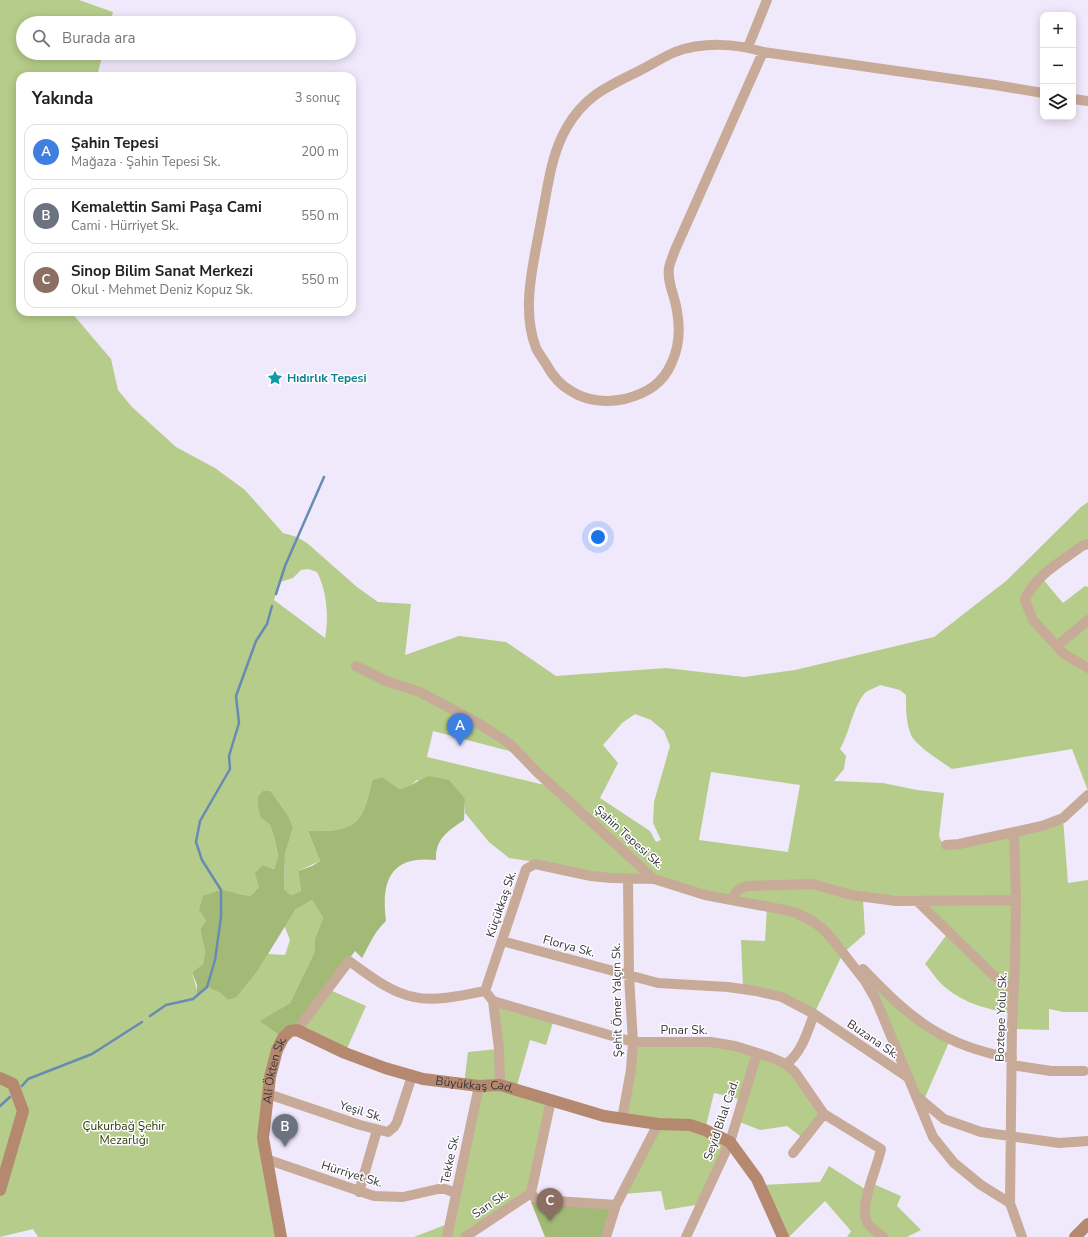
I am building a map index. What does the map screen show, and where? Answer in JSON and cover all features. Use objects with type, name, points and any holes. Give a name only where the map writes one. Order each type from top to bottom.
[{"type":"street","points":[[748,47],[766,0]]},
{"type":"street","points":[[763,52],[675,250],[669,267],[670,285],[677,311],[679,338],[672,362],[660,383],[650,391],[618,400],[595,400],[578,396],[562,386],[549,370],[536,348],[531,323],[530,278],[556,148],[568,126],[586,101],[599,90],[676,52],[708,45],[748,47],[763,52],[1040,92]]},
{"type":"street","points":[[1076,99],[1088,101]]},
{"type":"street","points":[[1088,544],[1082,546],[1041,577],[1029,590],[1026,600],[1033,620],[1056,646],[1064,654],[1088,668]]},
{"type":"street","points":[[1056,646],[1088,620]]},
{"type":"street","name":"Şahin Tepesi Sk.","points":[[356,666],[386,681],[420,692],[478,723],[510,744],[538,773],[654,879],[705,895],[797,913],[822,928],[865,981],[876,1000],[909,1078]]},
{"type":"street","points":[[946,845],[959,844],[1042,826],[1063,818],[1088,795]]},
{"type":"street","name":"Boztepe Yolu Sk.","points":[[1010,1203],[1016,900],[1014,832]]},
{"type":"street","name":"Küçükkaş Sk.","points":[[485,991],[526,870],[535,864],[591,876],[628,879],[654,879]]},
{"type":"street","name":"Şehit Ömer Yalçın Sk.","points":[[622,1119],[631,1070],[633,1042],[629,976],[628,879]]},
{"type":"street","points":[[732,900],[734,893],[739,889],[748,886],[813,884],[867,898],[918,902],[1016,900]]},
{"type":"street","points":[[918,902],[993,975],[1014,990]]},
{"type":"street","name":"Florya Sk.","points":[[502,941],[629,976]]},
{"type":"street","points":[[847,958],[862,968],[904,1010],[928,1028],[967,1047],[1012,1061],[1028,1069],[1084,1071]]},
{"type":"street","points":[[297,1030],[349,961],[382,984],[414,997],[449,998],[485,991],[493,1001],[499,1049],[500,1085]]},
{"type":"street","name":"Buzana Sk.","points":[[629,976],[658,983],[756,991],[782,997],[814,1014],[909,1078]]},
{"type":"street","name":"Pınar Sk.","points":[[493,1001],[633,1042],[711,1042],[735,1046],[786,1064],[795,1072],[824,1114],[881,1149],[868,1191],[864,1213],[868,1224],[883,1237]]},
{"type":"street","points":[[786,1064],[792,1060],[800,1048],[814,1014]]},
{"type":"street","name":"Büyükkaş Cad.","points":[[297,1030],[345,1053],[423,1079],[479,1086],[500,1085],[585,1111],[622,1119],[658,1124],[690,1125],[705,1130],[730,1142]]},
{"type":"street","name":"Ali Ökten Sk.","points":[[281,1237],[263,1138],[268,1094],[277,1050],[283,1038],[290,1031],[297,1030]]},
{"type":"street","name":"Seyid Bilal Cad.","points":[[686,1237],[730,1142],[757,1053]]},
{"type":"street","name":"Yeşil Sk.","points":[[268,1094],[377,1130],[388,1132],[394,1127],[412,1076]]},
{"type":"street","points":[[0,1078],[13,1084],[23,1112],[0,1190]]},
{"type":"street","points":[[909,1078],[933,1137],[954,1163],[981,1185],[1010,1203],[1022,1237]]},
{"type":"street","name":"Tekke Sk.","points":[[447,1237],[479,1086]]},
{"type":"street","points":[[916,1095],[932,1111],[956,1124],[981,1132],[1059,1143],[1088,1141]]},
{"type":"street","points":[[551,1100],[531,1193],[535,1198],[542,1200],[616,1205]]},
{"type":"street","points":[[793,1154],[824,1114]]},
{"type":"street","points":[[606,1237],[616,1205],[658,1124]]},
{"type":"street","points":[[359,1192],[377,1130]]},
{"type":"street","points":[[730,1142],[757,1179],[783,1237]]},
{"type":"street","name":"Hürriyet Sk.","points":[[266,1159],[359,1192],[389,1198],[417,1195],[438,1189],[445,1189],[456,1193]]},
{"type":"street","name":"Sarı Sk.","points":[[465,1237],[531,1193]]},
{"type":"street","points":[[1075,1237],[1088,1224]]},
{"type":"green space","name":"Çukurbağ Şehir Mezarlığı","points":[[0,0],[79,0],[113,12],[112,16],[16,16],[16,60],[101,60],[98,72],[16,72],[16,316],[74,316],[111,359],[118,390],[132,407],[176,447],[215,468],[245,490],[283,533],[297,537],[307,543],[357,587],[378,602],[411,604],[405,655],[459,636],[506,642],[556,676],[666,668],[744,677],[795,670],[934,637],[1006,581],[1081,507],[1088,502],[1088,544],[1041,577],[1063,603],[1085,586],[1088,587],[1088,791],[1072,749],[952,769],[914,740],[909,730],[907,720],[906,695],[900,690],[880,685],[865,693],[860,700],[840,749],[846,756],[844,769],[834,781],[883,783],[917,790],[944,793],[939,836],[941,841],[946,845],[1063,818],[1068,883],[1088,880],[1088,1012],[1063,1012],[1049,1009],[1049,1030],[1012,1029],[1012,1014],[986,1008],[953,994],[943,986],[925,964],[948,933],[918,902],[863,898],[865,934],[843,953],[814,1014],[799,1006],[743,989],[741,940],[765,941],[767,907],[654,879],[532,865],[529,861],[509,858],[489,842],[465,813],[465,799],[417,780],[408,788],[400,789],[382,777],[372,780],[365,807],[354,823],[337,830],[308,831],[320,861],[298,871],[301,891],[291,895],[284,889],[285,854],[293,828],[261,818],[270,825],[275,841],[278,856],[274,869],[263,865],[259,887],[250,896],[236,893],[206,920],[200,930],[205,951],[203,964],[192,972],[198,994],[207,987],[220,993],[228,1000],[236,998],[257,972],[268,954],[285,955],[290,940],[284,925],[295,910],[312,900],[323,918],[315,938],[315,951],[290,1003],[261,1021],[283,1038],[263,1138],[281,1237],[38,1237],[33,1229],[0,1237]],"holes":[[[308,569],[317,572],[323,587],[327,613],[325,638],[274,600],[280,582],[293,578],[301,570]],[[635,714],[651,720],[664,731],[670,746],[654,802],[653,823],[661,840],[656,842],[650,831],[600,798],[618,763],[603,745],[622,723]],[[433,731],[520,754],[553,787],[427,757]],[[711,772],[800,785],[788,852],[699,840]]]},
{"type":"green space","points":[[429,776],[449,780],[465,799],[464,820],[448,832],[440,841],[436,853],[436,860],[408,862],[399,867],[392,874],[387,883],[385,894],[386,921],[375,934],[362,958],[355,951],[297,1030],[283,1038],[260,1021],[290,1003],[315,951],[315,938],[323,918],[312,900],[295,910],[257,972],[236,998],[228,1000],[220,993],[207,987],[197,995],[197,985],[192,972],[203,964],[205,951],[200,930],[206,920],[199,910],[203,896],[221,890],[250,896],[259,887],[255,873],[263,865],[274,869],[278,856],[275,841],[270,825],[261,818],[258,807],[258,797],[263,791],[270,791],[288,816],[293,828],[285,854],[284,889],[291,895],[301,891],[298,871],[312,866],[320,861],[308,831],[337,830],[354,823],[365,807],[372,780],[382,777],[400,789],[408,787]]},
{"type":"green space","points":[[862,968],[885,992],[950,1040],[923,1102]]},
{"type":"green space","points":[[328,989],[366,1006],[345,1053],[297,1030]]},
{"type":"green space","points":[[493,1001],[554,1019],[546,1045],[530,1040],[516,1089],[551,1100],[531,1193],[465,1237],[414,1237],[450,1223],[479,1086],[464,1084],[468,1052],[498,1049]]},
{"type":"green space","points":[[633,1042],[711,1042],[786,1064],[824,1114],[804,1139],[787,1126],[760,1130],[737,1121],[743,1100],[714,1093],[705,1130],[730,1142],[702,1204],[665,1210],[661,1191],[622,1194],[658,1124],[622,1119]]},
{"type":"green space","points":[[829,1166],[868,1191],[871,1183],[901,1196],[897,1206],[921,1230],[907,1237],[847,1237],[851,1231],[825,1201],[789,1237],[760,1185],[820,1182]]},
{"type":"green space","points":[[535,1198],[616,1205],[606,1237],[545,1237],[531,1202]]},
{"type":"waterway","points":[[276,594],[285,566],[324,477]]},
{"type":"waterway","points":[[150,1016],[166,1005],[193,999],[207,987],[215,960],[221,917],[221,890],[202,860],[196,842],[200,821],[230,769],[229,756],[239,723],[236,696],[256,641],[267,624],[272,606]]},
{"type":"waterway","points":[[22,1086],[28,1079],[92,1054],[142,1022]]},
{"type":"waterway","points":[[0,1106],[10,1097]]},
{"type":"place","name":"Hıdırlık Tepesi","points":[[275,378]]},
{"type":"place","name":"Şahin Tepesi","points":[[460,746]]},
{"type":"place","name":"Kemalettin Sami Paşa Cami","points":[[285,1147]]},
{"type":"place","name":"Sinop Bilim Sanat Merkezi","points":[[550,1221]]}]
